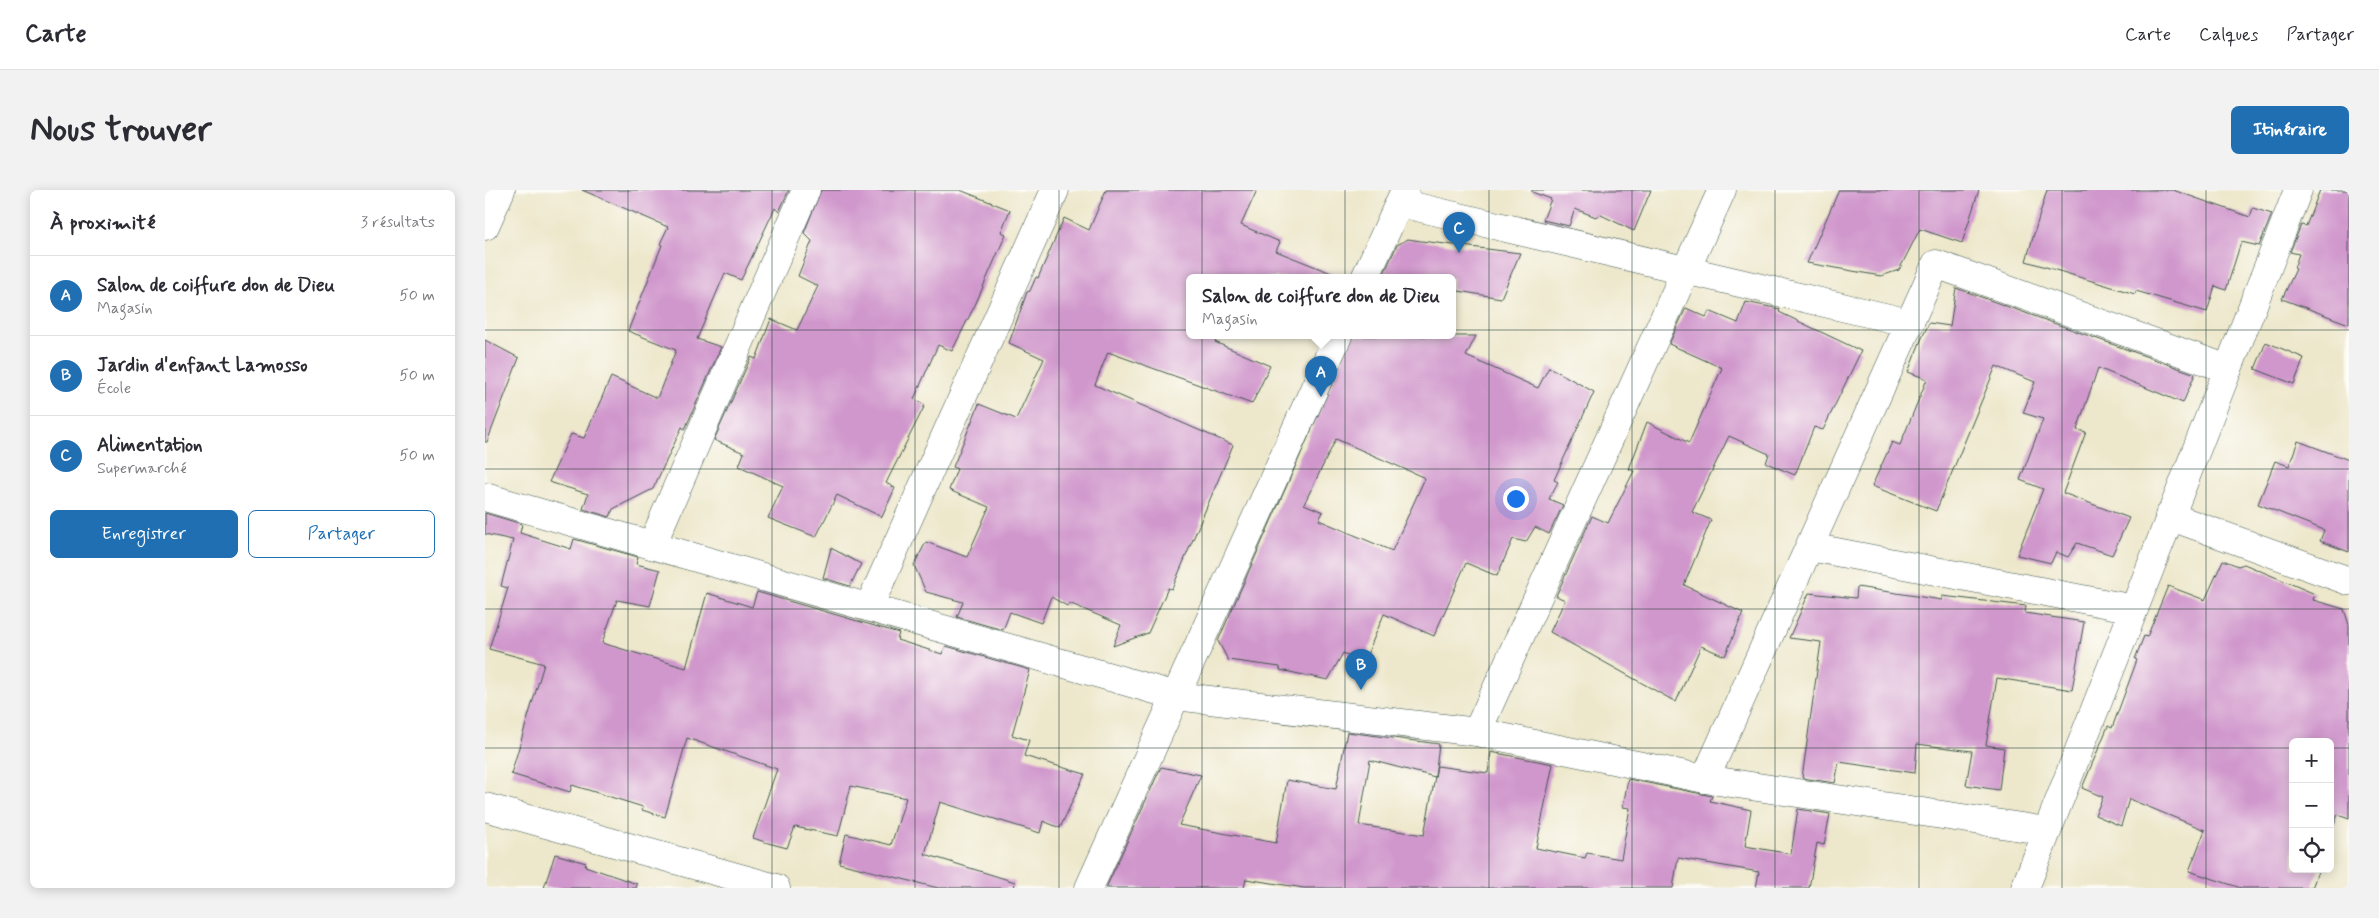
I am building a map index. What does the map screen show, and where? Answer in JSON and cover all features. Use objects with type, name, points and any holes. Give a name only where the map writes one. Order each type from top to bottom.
[{"type":"street","points":[[485,226],[501,190]]},
{"type":"street","points":[[652,545],[806,190]]},
{"type":"street","points":[[869,607],[1055,190]]},
{"type":"street","points":[[1477,732],[1722,190]]},
{"type":"street","points":[[2025,888],[2298,190]]},
{"type":"street","points":[[1367,274],[1402,196],[1685,270],[1910,323]]},
{"type":"street","points":[[1705,779],[1936,264],[2228,369]]},
{"type":"street","points":[[1089,888],[1337,339]]},
{"type":"street","points":[[485,497],[1176,696],[1477,732],[1705,779],[2047,831]]},
{"type":"street","points":[[2169,516],[2349,581]]},
{"type":"street","points":[[1810,547],[2134,609]]},
{"type":"street","points":[[485,807],[776,888]]},
{"type":"building","points":[[582,190],[789,190],[779,212],[775,208],[741,280],[725,273],[697,339],[721,347],[685,429],[682,427],[653,489],[613,509],[610,517],[583,509],[588,494],[549,482],[571,434],[584,438],[611,377],[657,398],[676,350],[628,331],[668,227]]},
{"type":"building","points":[[821,190],[960,190],[1010,210],[1001,232],[1006,234],[976,303],[952,351],[938,345],[914,399],[925,405],[886,483],[895,488],[882,517],[837,495],[816,537],[768,518],[783,486],[739,466],[744,453],[714,440],[751,357],[756,359],[771,319],[797,330],[818,286],[798,276],[812,241],[804,233]]},
{"type":"building","points":[[1106,190],[1257,190],[1241,225],[1280,242],[1276,251],[1334,274],[1186,274],[1186,339],[1216,339],[1215,342],[1270,366],[1252,404],[1108,352],[1095,385],[1233,445],[1172,589],[1168,588],[1148,633],[1113,646],[1121,625],[1069,603],[1067,606],[1051,597],[1041,623],[1010,612],[1003,630],[957,617],[963,602],[926,592],[914,565],[926,542],[967,557],[989,507],[949,490],[957,469],[953,467],[979,404],[1016,419],[1044,359],[1009,343],[1027,292],[1030,291],[1036,277],[1038,278],[1064,218],[1089,230]]},
{"type":"building","points":[[1532,190],[1651,190],[1634,231],[1599,214],[1596,217],[1575,209],[1569,226],[1543,220],[1551,199],[1532,192]]},
{"type":"building","points":[[1839,190],[1979,190],[1962,243],[1920,229],[1899,270],[1881,276],[1807,263]]},
{"type":"building","points":[[2047,190],[2173,190],[2250,217],[2253,208],[2272,214],[2259,246],[2241,242],[2226,290],[2215,286],[2207,312],[2136,291],[2135,294],[2026,261]]},
{"type":"building","points":[[2320,190],[2349,190],[2349,324],[2282,299],[2296,269],[2294,268],[2299,254],[2290,252],[2301,225],[2306,226]]},
{"type":"building","points":[[1408,239],[1520,253],[1501,298],[1456,291],[1456,274],[1384,274],[1397,245]]},
{"type":"building","points":[[1956,288],[2195,374],[2183,403],[2098,368],[2077,430],[2086,432],[2063,493],[2129,518],[2112,555],[2077,543],[2068,557],[2056,552],[2051,563],[2017,555],[2043,489],[2020,480],[2043,419],[2023,413],[2035,382],[1996,366],[1936,511],[1872,486],[1892,442],[1900,445],[1927,379],[1908,372],[1921,340],[1929,323],[1950,326]]},
{"type":"building","points":[[1746,302],[1780,309],[1779,312],[1861,351],[1823,430],[1814,427],[1795,475],[1766,463],[1769,454],[1729,436],[1692,512],[1711,520],[1684,585],[1743,613],[1725,656],[1701,646],[1676,702],[1550,632],[1565,600],[1556,596],[1592,516],[1608,523],[1634,471],[1629,469],[1647,422],[1689,443],[1722,368],[1669,344],[1686,308],[1706,317],[1709,311],[1738,323]]},
{"type":"building","points":[[1456,336],[1476,336],[1466,356],[1538,388],[1549,367],[1594,392],[1554,480],[1558,482],[1549,499],[1563,505],[1549,534],[1535,527],[1526,542],[1513,539],[1497,576],[1466,563],[1434,636],[1384,614],[1364,662],[1343,653],[1328,680],[1280,670],[1280,667],[1228,660],[1218,641],[1352,339],[1456,339]],"holes":[[[1336,439],[1425,478],[1392,551],[1319,520],[1323,512],[1304,504]]]},
{"type":"building","points":[[485,340],[519,358],[487,442],[485,442]]},
{"type":"building","points":[[2266,342],[2304,358],[2294,384],[2255,369]]},
{"type":"building","points":[[2298,441],[2349,460],[2349,552],[2320,541],[2324,530],[2258,504],[2275,461],[2289,466]]},
{"type":"building","points":[[485,513],[522,524],[520,533],[571,549],[574,539],[638,557],[636,564],[660,570],[650,606],[617,600],[602,643],[686,668],[707,593],[752,607],[757,592],[899,633],[897,640],[942,654],[946,646],[1030,670],[1012,735],[1029,740],[1024,756],[1085,774],[1060,828],[1043,821],[1040,833],[940,802],[925,854],[1015,882],[1014,888],[938,888],[839,863],[846,834],[891,845],[906,798],[851,786],[838,836],[795,827],[787,848],[768,843],[753,838],[777,769],[687,738],[665,817],[642,810],[643,807],[572,785],[570,792],[511,774],[544,664],[489,649],[508,588],[501,586],[513,540],[485,534]]},
{"type":"building","points":[[831,548],[861,564],[850,586],[823,578]]},
{"type":"building","points":[[2223,560],[2238,566],[2244,564],[2315,594],[2313,600],[2344,609],[2349,625],[2349,818],[2338,814],[2334,825],[2334,738],[2289,738],[2289,873],[2318,873],[2312,888],[2241,888],[2189,871],[2205,830],[2129,799],[2121,826],[2095,815],[2103,797],[2082,788],[2108,726],[2112,728],[2144,636],[2147,637],[2168,586],[2205,600]]},
{"type":"building","points":[[1857,587],[1942,600],[1942,596],[2026,606],[2025,613],[2084,622],[2072,690],[1997,678],[1986,745],[2004,748],[1999,790],[1966,785],[1972,751],[1917,744],[1915,773],[1839,762],[1835,783],[1802,778],[1821,642],[1789,638],[1809,593],[1856,598]]},
{"type":"building","points":[[1347,732],[1439,744],[1435,776],[1437,766],[1488,773],[1491,752],[1553,764],[1536,848],[1585,858],[1587,853],[1621,859],[1630,808],[1623,807],[1628,779],[1712,796],[1710,801],[1751,810],[1745,846],[1791,854],[1798,809],[1830,814],[1824,845],[1817,843],[1809,888],[1756,888],[1759,872],[1678,858],[1673,888],[1304,888],[1246,879],[1244,888],[1106,888],[1161,767],[1201,775],[1179,825],[1276,843],[1287,780],[1336,789]],"holes":[[[1370,760],[1435,777],[1424,835],[1359,825]]]},
{"type":"building","points":[[555,854],[586,863],[585,866],[637,884],[636,888],[544,888]]},
{"type":"place","name":"Alimentation","points":[[1459,253]]},
{"type":"place","name":"Salon de coiffure don de Dieu","points":[[1321,397]]},
{"type":"place","name":"Jardin d'enfant Lamosso","points":[[1361,690]]}]
